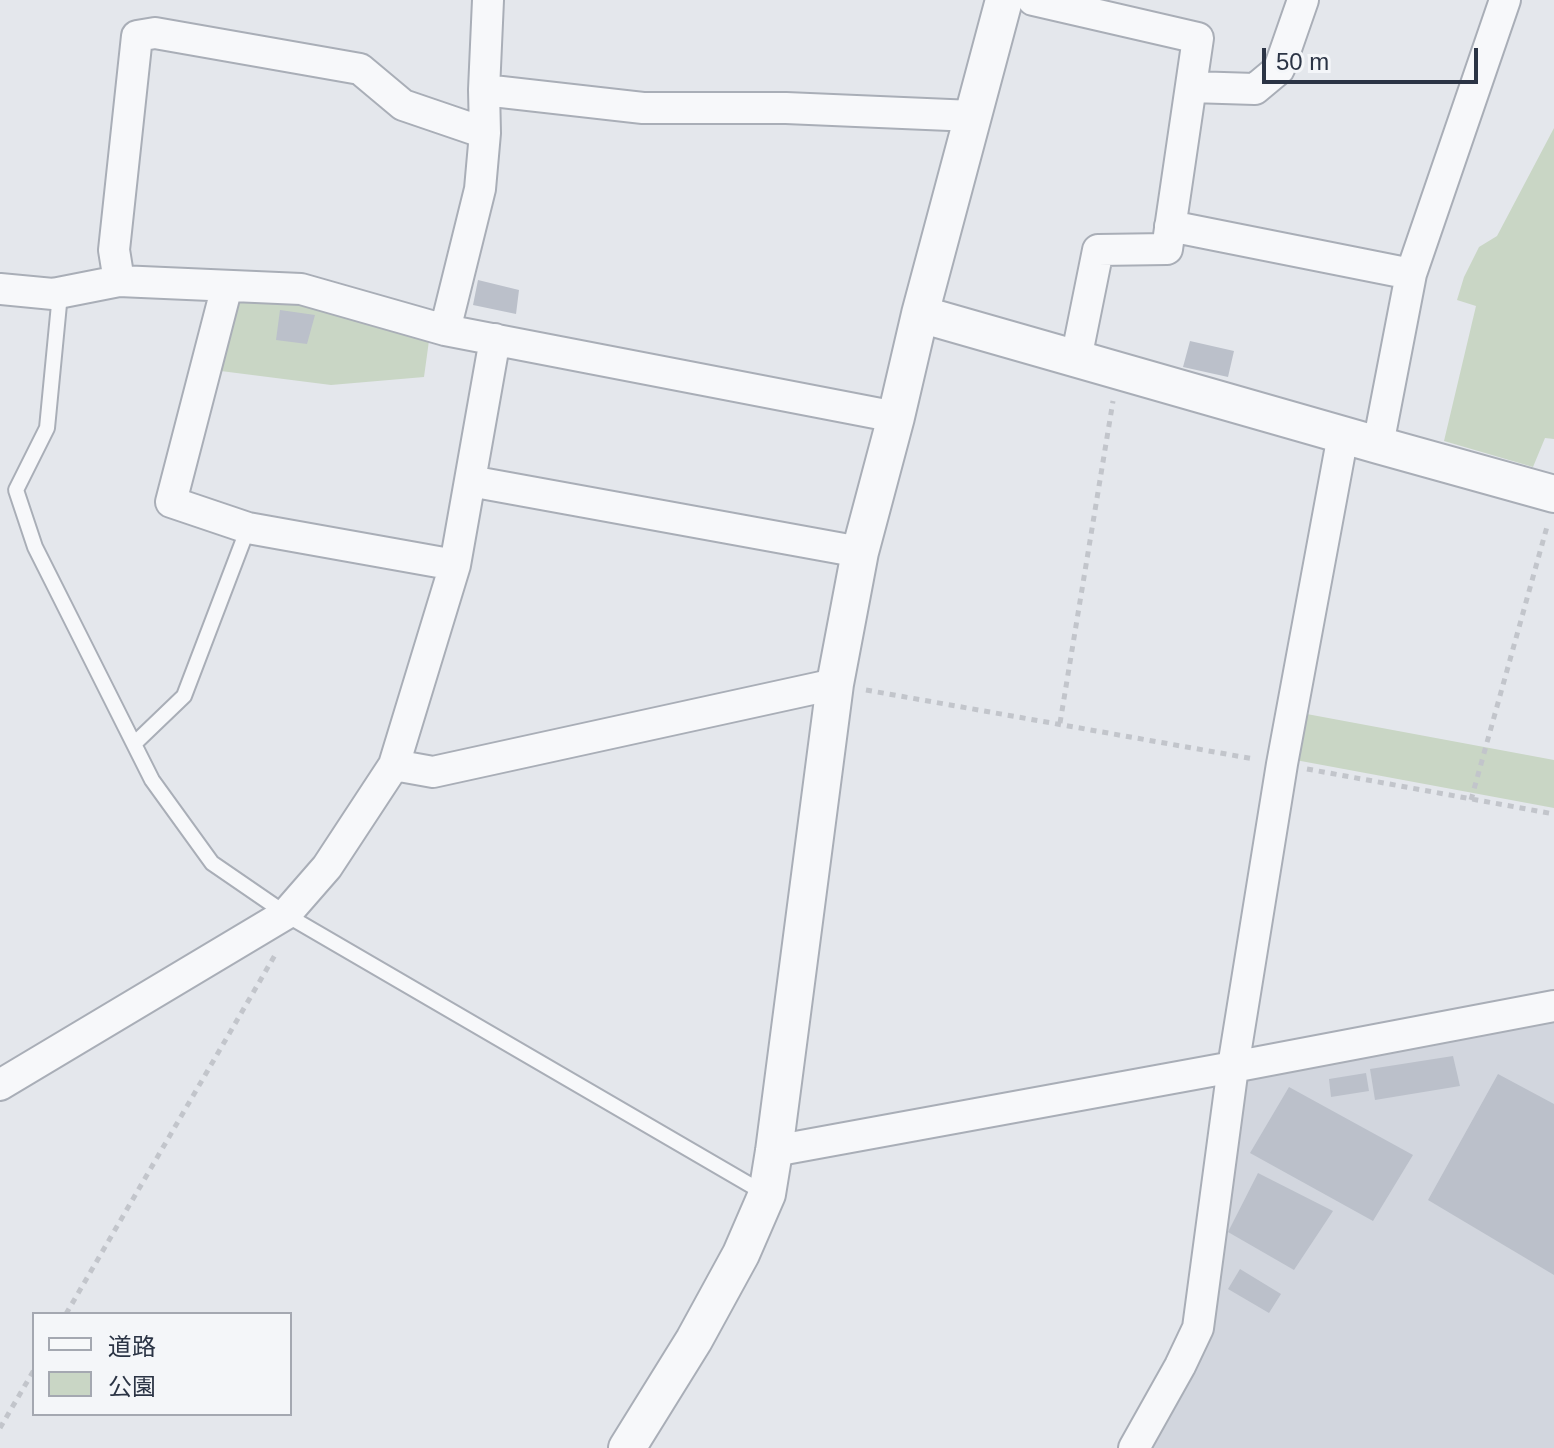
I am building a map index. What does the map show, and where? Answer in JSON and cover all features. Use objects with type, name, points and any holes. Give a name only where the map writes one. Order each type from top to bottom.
[{"type":"street","points":[[445,330],[480,189],[485,133],[488,0]]},
{"type":"street","points":[[627,1448],[701,1327],[741,1254],[767,1194],[835,684],[860,552],[1004,0]]},
{"type":"street","points":[[1033,0],[1198,38],[1167,249],[1098,250],[1076,359]]},
{"type":"street","points":[[1191,87],[1255,89],[1279,69],[1303,0]]},
{"type":"street","points":[[1378,445],[1411,274],[1505,0]]},
{"type":"street","points":[[119,281],[114,250],[137,36],[155,33],[360,69],[403,105],[485,133]]},
{"type":"street","points":[[484,90],[643,108],[786,108],[973,116]]},
{"type":"street","points":[[1170,226],[1411,274]]},
{"type":"street","points":[[0,289],[60,294],[119,281],[301,289],[445,330],[896,417]]},
{"type":"street","points":[[227,286],[171,502],[248,528],[455,565]]},
{"type":"street","points":[[920,314],[1378,445],[1552,505]]},
{"type":"street","points":[[0,1085],[290,917],[327,867],[394,765],[455,565],[495,339]]},
{"type":"street","points":[[1134,1448],[1198,1328],[1233,1067],[1282,764],[1343,435]]},
{"type":"street","points":[[470,481],[860,552]]},
{"type":"street","points":[[394,765],[433,772],[835,684]]},
{"type":"street","points":[[774,1151],[1554,1006]]},
{"type":"lane","points":[[60,294],[47,428],[16,490],[35,547],[152,780],[212,863],[290,917],[767,1194]]},
{"type":"lane","points":[[134,744],[184,696],[248,528]]},
{"type":"path","points":[[1060,723],[1118,371]]},
{"type":"path","points":[[1471,800],[1552,505]]},
{"type":"path","points":[[835,684],[1554,814]]},
{"type":"path","points":[[67,1312],[290,917]]},
{"type":"path","points":[[0,1428],[32,1373]]},
{"type":"shaded area","points":[[1554,1006],[1554,1448],[1132,1448],[1198,1328],[1233,1067]]},
{"type":"green space","points":[[1554,128],[1554,439],[1545,438],[1533,467],[1444,441],[1476,306],[1457,300],[1464,277],[1479,247],[1497,236]]},
{"type":"green space","points":[[227,286],[431,326],[424,377],[331,385],[205,369]]},
{"type":"green space","points":[[1296,712],[1554,760],[1554,808],[1290,759]]},
{"type":"building","points":[[478,280],[519,290],[516,314],[473,305]]},
{"type":"building","points":[[280,310],[315,315],[307,344],[276,340]]},
{"type":"building","points":[[1190,341],[1234,351],[1228,377],[1183,367]]},
{"type":"building","points":[[1453,1056],[1460,1086],[1375,1100],[1370,1069]]},
{"type":"building","points":[[1366,1073],[1369,1091],[1331,1097],[1329,1079]]},
{"type":"building","points":[[1498,1074],[1554,1104],[1554,1275],[1428,1200]]},
{"type":"building","points":[[1289,1087],[1413,1155],[1373,1221],[1250,1153]]},
{"type":"building","points":[[1258,1173],[1333,1211],[1294,1270],[1228,1232]]},
{"type":"building","points":[[1240,1269],[1281,1294],[1269,1313],[1228,1289]]}]
